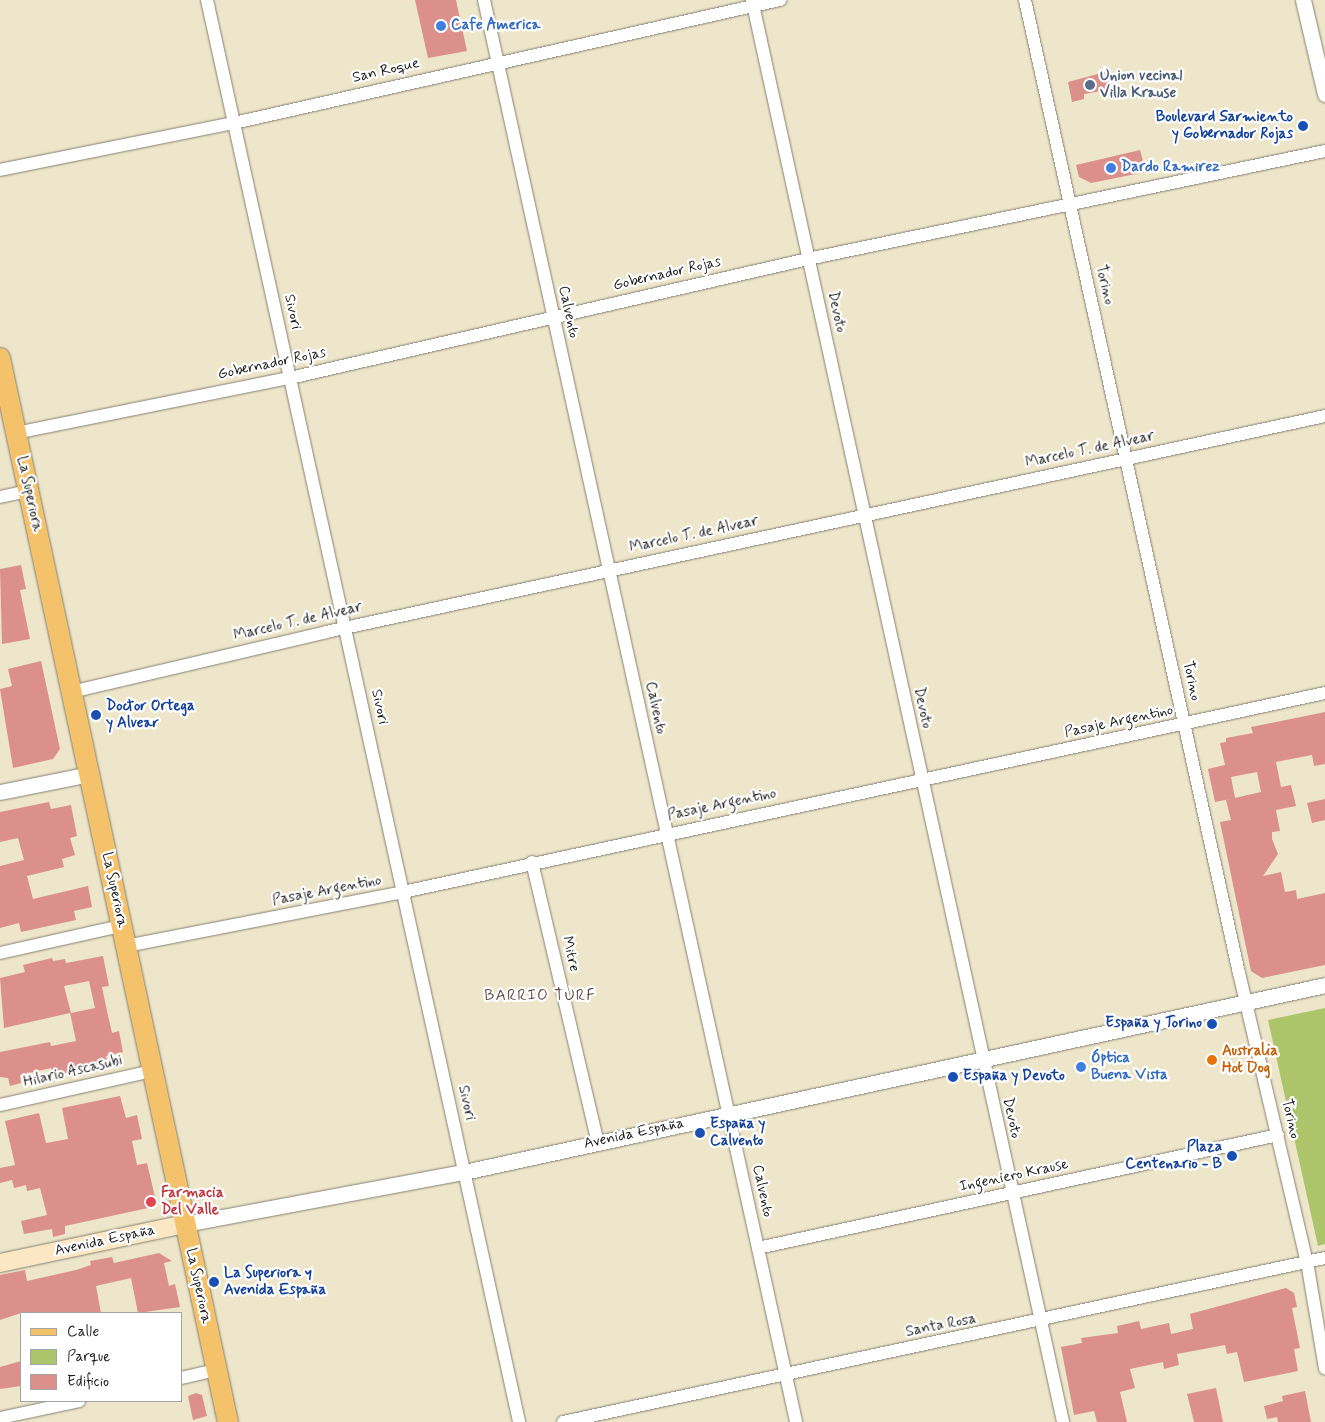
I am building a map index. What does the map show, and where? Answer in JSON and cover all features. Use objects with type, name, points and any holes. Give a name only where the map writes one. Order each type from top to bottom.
[{"type":"main road","name":"La Superiora","points":[[0,358],[228,1422]]},
{"type":"main road","name":"Avenida España","points":[[0,1263],[185,1224]]},
{"type":"street","name":"Sivori","points":[[207,0],[520,1422]]},
{"type":"street","name":"Calvento","points":[[484,0],[552,317],[796,1422]]},
{"type":"street","name":"San Roque","points":[[0,170],[234,123],[753,3],[780,0]]},
{"type":"street","name":"Torino","points":[[1025,0],[1184,725],[1307,1262],[1325,1368]]},
{"type":"street","points":[[1303,0],[1325,94]]},
{"type":"street","name":"Devoto","points":[[753,3],[1010,1194],[1063,1422]]},
{"type":"street","name":"Gobernador Rojas","points":[[16,433],[290,378],[808,259],[1069,202],[1325,151]]},
{"type":"street","name":"Marcelo T. de Alvear","points":[[71,692],[345,628],[1325,416]]},
{"type":"street","points":[[0,497],[28,491]]},
{"type":"street","name":"Pasaje Argentino","points":[[126,946],[403,892],[532,862],[921,778],[1184,725],[1325,693]]},
{"type":"street","points":[[0,792],[89,774]]},
{"type":"street","name":"Mitre","points":[[532,862],[597,1140]]},
{"type":"street","points":[[0,953],[122,926]]},
{"type":"street","name":"Avenida España","points":[[185,1224],[464,1172],[597,1140],[982,1061],[1325,985]]},
{"type":"street","name":"Hilario Ascasubi","points":[[0,1105],[152,1071]]},
{"type":"street","name":"Ingeniero Krause","points":[[758,1248],[1278,1135]]},
{"type":"street","name":"Santa Rosa","points":[[563,1422],[611,1417],[786,1374],[1041,1322],[1325,1258]]},
{"type":"street","points":[[182,1378],[216,1370]]},
{"type":"street","points":[[0,1418],[73,1402]]},
{"type":"green space","points":[[1325,1008],[1325,1244],[1318,1246],[1268,1020]]},
{"type":"building","name":"Cafe America","points":[[415,0],[456,0],[467,51],[428,58]]},
{"type":"building","name":"Union vecinal Villa Krause","points":[[1109,71],[1113,89],[1084,94],[1084,99],[1072,102],[1068,82]]},
{"type":"building","name":"Dardo Ramirez","points":[[1140,150],[1146,172],[1091,183],[1079,177],[1076,165]]},
{"type":"building","points":[[21,565],[26,589],[20,590],[30,639],[2,644],[0,569]]},
{"type":"building","points":[[41,661],[60,749],[53,759],[13,768],[0,689],[12,686],[8,669]]},
{"type":"building","points":[[1325,712],[1325,764],[1314,766],[1312,755],[1276,762],[1281,787],[1291,785],[1296,806],[1276,810],[1280,831],[1272,832],[1272,839],[1278,854],[1263,876],[1281,872],[1285,892],[1296,890],[1297,899],[1325,893],[1325,965],[1262,978],[1251,971],[1220,822],[1231,820],[1226,800],[1233,798],[1215,802],[1208,769],[1225,765],[1220,743],[1226,742],[1226,738],[1253,733],[1251,727]],"holes":[[[1257,772],[1261,792],[1235,798],[1231,777]]]},
{"type":"building","points":[[1325,799],[1325,820],[1312,823],[1307,803]]},
{"type":"building","points":[[49,802],[51,809],[71,805],[77,836],[70,838],[75,855],[62,859],[64,867],[27,876],[33,899],[88,886],[92,907],[74,911],[76,920],[21,932],[19,923],[0,928],[0,866],[24,860],[18,838],[0,842],[0,812]]},
{"type":"building","points":[[103,956],[109,986],[102,987],[112,1033],[119,1031],[123,1052],[106,1056],[107,1062],[87,1069],[53,1076],[51,1068],[20,1075],[21,1083],[10,1086],[8,1078],[0,1077],[0,1052],[50,1042],[51,1046],[76,1041],[70,1013],[4,1028],[0,978],[25,972],[23,965],[52,958],[53,961],[65,959],[66,963]],"holes":[[[89,981],[95,1008],[71,1013],[64,986]]]},
{"type":"building","points":[[120,1096],[126,1118],[137,1115],[142,1139],[132,1141],[137,1165],[147,1163],[155,1197],[148,1208],[65,1226],[65,1234],[53,1237],[52,1229],[24,1234],[21,1221],[47,1215],[40,1188],[27,1191],[26,1185],[14,1188],[12,1180],[0,1183],[0,1168],[15,1165],[5,1121],[39,1113],[46,1143],[68,1139],[62,1108]]},
{"type":"building","points":[[159,1253],[172,1261],[164,1263],[169,1286],[175,1284],[180,1307],[138,1312],[131,1278],[96,1286],[101,1312],[20,1312],[0,1320],[0,1275],[25,1270],[27,1281],[76,1270],[91,1265],[90,1261],[112,1257],[114,1263]]},
{"type":"building","points":[[1286,1288],[1294,1293],[1297,1307],[1292,1308],[1300,1348],[1294,1349],[1298,1371],[1244,1382],[1237,1352],[1227,1354],[1225,1345],[1177,1354],[1179,1365],[1164,1369],[1163,1362],[1130,1369],[1135,1388],[1120,1392],[1127,1422],[1097,1422],[1094,1411],[1074,1415],[1061,1347],[1082,1343],[1081,1338],[1118,1333],[1117,1326],[1139,1321],[1141,1329],[1169,1323],[1171,1334],[1193,1329],[1190,1314]]},
{"type":"building","points":[[20,1361],[20,1386],[0,1389],[0,1367]]},
{"type":"building","points":[[1216,1388],[1223,1422],[1194,1422],[1187,1394]]},
{"type":"building","points":[[1305,1391],[1311,1422],[1278,1422],[1277,1417],[1267,1419],[1264,1406],[1283,1401],[1282,1396]]},
{"type":"building","points":[[196,1393],[202,1395],[207,1416],[193,1420],[188,1396]]},
{"type":"place","name":"Cafe America","points":[[441,26]]},
{"type":"place","name":"Union vecinal Villa Krause","points":[[1090,85]]},
{"type":"place","name":"Boulevard Sarmiento y Gobernador Rojas","points":[[1303,126]]},
{"type":"place","name":"Dardo Ramirez","points":[[1111,168]]},
{"type":"place","name":"Doctor Ortega y Alvear","points":[[96,715]]},
{"type":"place","name":"España y Torino","points":[[1212,1024]]},
{"type":"place","name":"Australia Hot Dog","points":[[1212,1060]]},
{"type":"place","name":"Óptica Buena Vista","points":[[1081,1067]]},
{"type":"place","name":"España y Devoto","points":[[953,1077]]},
{"type":"place","name":"España y Calvento","points":[[700,1133]]},
{"type":"place","name":"Plaza Centenario - B","points":[[1232,1156]]},
{"type":"place","name":"Farmacia Del Valle","points":[[151,1202]]},
{"type":"place","name":"La Superiora y Avenida España","points":[[214,1282]]},
{"type":"district","name":"BARRIO TURF","points":[[540,996]]}]
